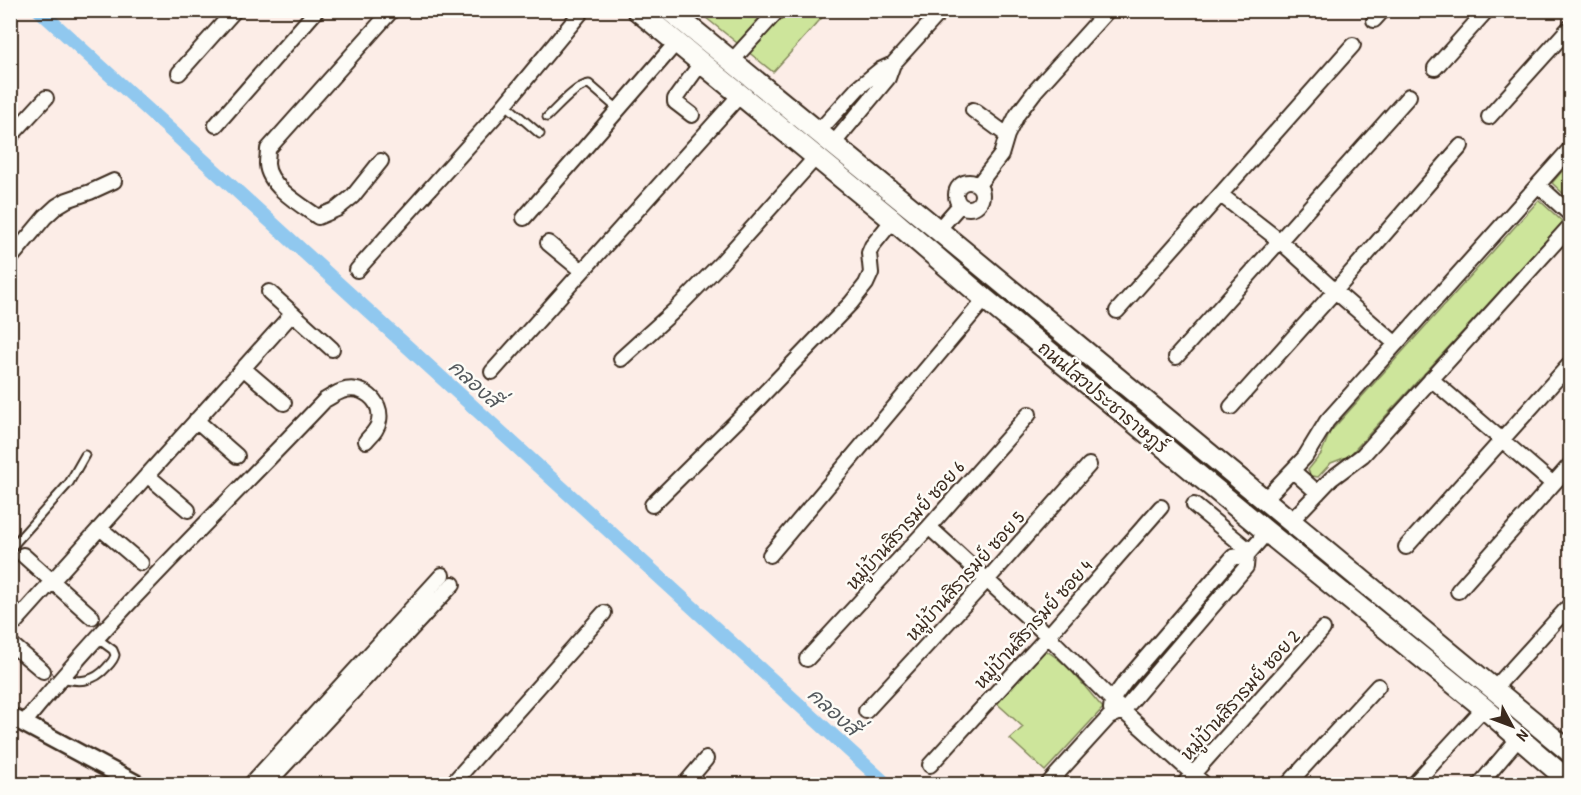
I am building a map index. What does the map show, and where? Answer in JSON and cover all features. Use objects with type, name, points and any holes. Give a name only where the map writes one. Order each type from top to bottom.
[{"type":"main road","name":"ถนนไสวประชาราษฎร์","points":[[637,10],[893,220],[1137,425],[1484,708],[1570,782]]},
{"type":"main road","name":"ถนนไสวประชาราษฎร์","points":[[669,10],[1570,752]]},
{"type":"main road","points":[[1137,425],[1151,406]]},
{"type":"street","points":[[179,73],[235,10]]},
{"type":"street","points":[[216,125],[317,10]]},
{"type":"street","points":[[381,161],[353,196],[337,209],[318,216],[295,200],[272,179],[267,165],[268,149],[392,10]]},
{"type":"street","points":[[357,270],[505,104],[583,10]]},
{"type":"street","points":[[731,62],[778,10]]},
{"type":"street","points":[[938,230],[960,205],[970,208],[979,203],[982,194],[978,184],[1001,155],[1007,135],[1017,115],[1036,90],[1108,10]]},
{"type":"street","points":[[1435,68],[1486,10]]},
{"type":"street","points":[[826,138],[858,88],[880,70],[893,64],[937,12]]},
{"type":"street","points":[[1489,117],[1570,27]]},
{"type":"street","points":[[524,218],[676,43]]},
{"type":"street","points":[[1117,311],[1353,45]]},
{"type":"street","points":[[692,115],[675,102],[675,99],[700,63]]},
{"type":"street","points":[[492,372],[740,95]]},
{"type":"street","points":[[1176,357],[1409,96]]},
{"type":"street","points":[[10,137],[46,98]]},
{"type":"street","points":[[973,110],[1007,135]]},
{"type":"street","points":[[1231,406],[1461,146]]},
{"type":"street","points":[[1265,500],[1305,457],[1327,421],[1570,149]]},
{"type":"street","points":[[621,359],[676,309],[721,263],[816,157]]},
{"type":"street","points":[[10,259],[45,217],[57,207],[67,200],[114,181]]},
{"type":"street","points":[[1538,185],[1570,214]]},
{"type":"street","points":[[1221,195],[1280,241],[1396,344]]},
{"type":"street","points":[[652,505],[750,409],[856,297],[871,273],[869,253],[872,246],[893,220]]},
{"type":"street","points":[[1290,521],[1331,479],[1363,454],[1570,226]]},
{"type":"street","points":[[548,243],[582,271]]},
{"type":"street","points":[[269,292],[332,349]]},
{"type":"street","points":[[770,555],[986,299]]},
{"type":"street","points":[[10,628],[292,314]]},
{"type":"street","points":[[1406,547],[1570,364]]},
{"type":"street","points":[[243,368],[284,404]]},
{"type":"street","points":[[1431,379],[1553,484]]},
{"type":"street","points":[[137,784],[15,720],[61,678],[184,544],[219,511],[325,400],[342,391],[353,389],[370,395],[376,404],[379,420],[377,428],[366,441]]},
{"type":"street","name":"หมู่บ้านสิรารมย์ ซอย 6","points":[[807,659],[1029,414]]},
{"type":"street","points":[[196,420],[237,456]]},
{"type":"street","name":"หมู่บ้านสิรารมย์ ซอย 5","points":[[866,711],[1089,465]]},
{"type":"street","points":[[1458,591],[1570,465]]},
{"type":"street","points":[[1293,471],[1318,493]]},
{"type":"street","points":[[147,475],[188,510]]},
{"type":"street","points":[[1194,505],[1248,553]]},
{"type":"street","name":"หมู่บ้านสิรารมย์ ซอย 4","points":[[930,765],[1048,636],[1161,507]]},
{"type":"street","points":[[929,527],[1048,636],[1188,779],[1204,784]]},
{"type":"street","points":[[100,528],[141,563]]},
{"type":"street","points":[[1109,717],[1113,700],[1155,646],[1233,557],[1248,553],[1267,532]]},
{"type":"street","points":[[17,552],[92,617]]},
{"type":"street","points":[[1048,784],[1109,717],[1123,711],[1246,567],[1248,553]]},
{"type":"street","points":[[251,784],[442,575]]},
{"type":"street","points":[[267,784],[453,584]]},
{"type":"street","points":[[1194,602],[1207,612]]},
{"type":"street","points":[[1494,689],[1570,604]]},
{"type":"street","points":[[452,784],[604,613]]},
{"type":"street","name":"หมู่บ้านสิรารมย์ ซอย 2","points":[[1188,779],[1323,629]]},
{"type":"street","points":[[10,643],[43,671]]},
{"type":"street","points":[[1155,646],[1168,658]]},
{"type":"street","points":[[1288,784],[1378,686]]},
{"type":"street","points":[[1414,784],[1484,708]]},
{"type":"street","points":[[1480,784],[1518,739]]},
{"type":"street","points":[[685,784],[706,759]]},
{"type":"lane","points":[[547,117],[584,84],[589,84],[619,110]]},
{"type":"lane","points":[[505,104],[540,134]]},
{"type":"lane","points":[[17,552],[69,483],[85,456]]},
{"type":"lane","points":[[61,678],[74,682],[90,680],[104,670],[115,655],[98,639]]},
{"type":"green space","points":[[711,11],[828,11],[773,72],[705,17]]},
{"type":"green space","points":[[1570,162],[1570,200],[1552,183]]},
{"type":"green space","points":[[1539,200],[1563,222],[1349,456],[1331,463],[1318,477],[1311,476],[1308,470],[1321,454],[1330,432]]},
{"type":"green space","points":[[1045,650],[1069,669],[1103,708],[1045,771],[1010,739],[1023,727],[992,699],[1033,651]]},
{"type":"waterway","name":"คลองสี่","points":[[39,10],[886,784]]}]
